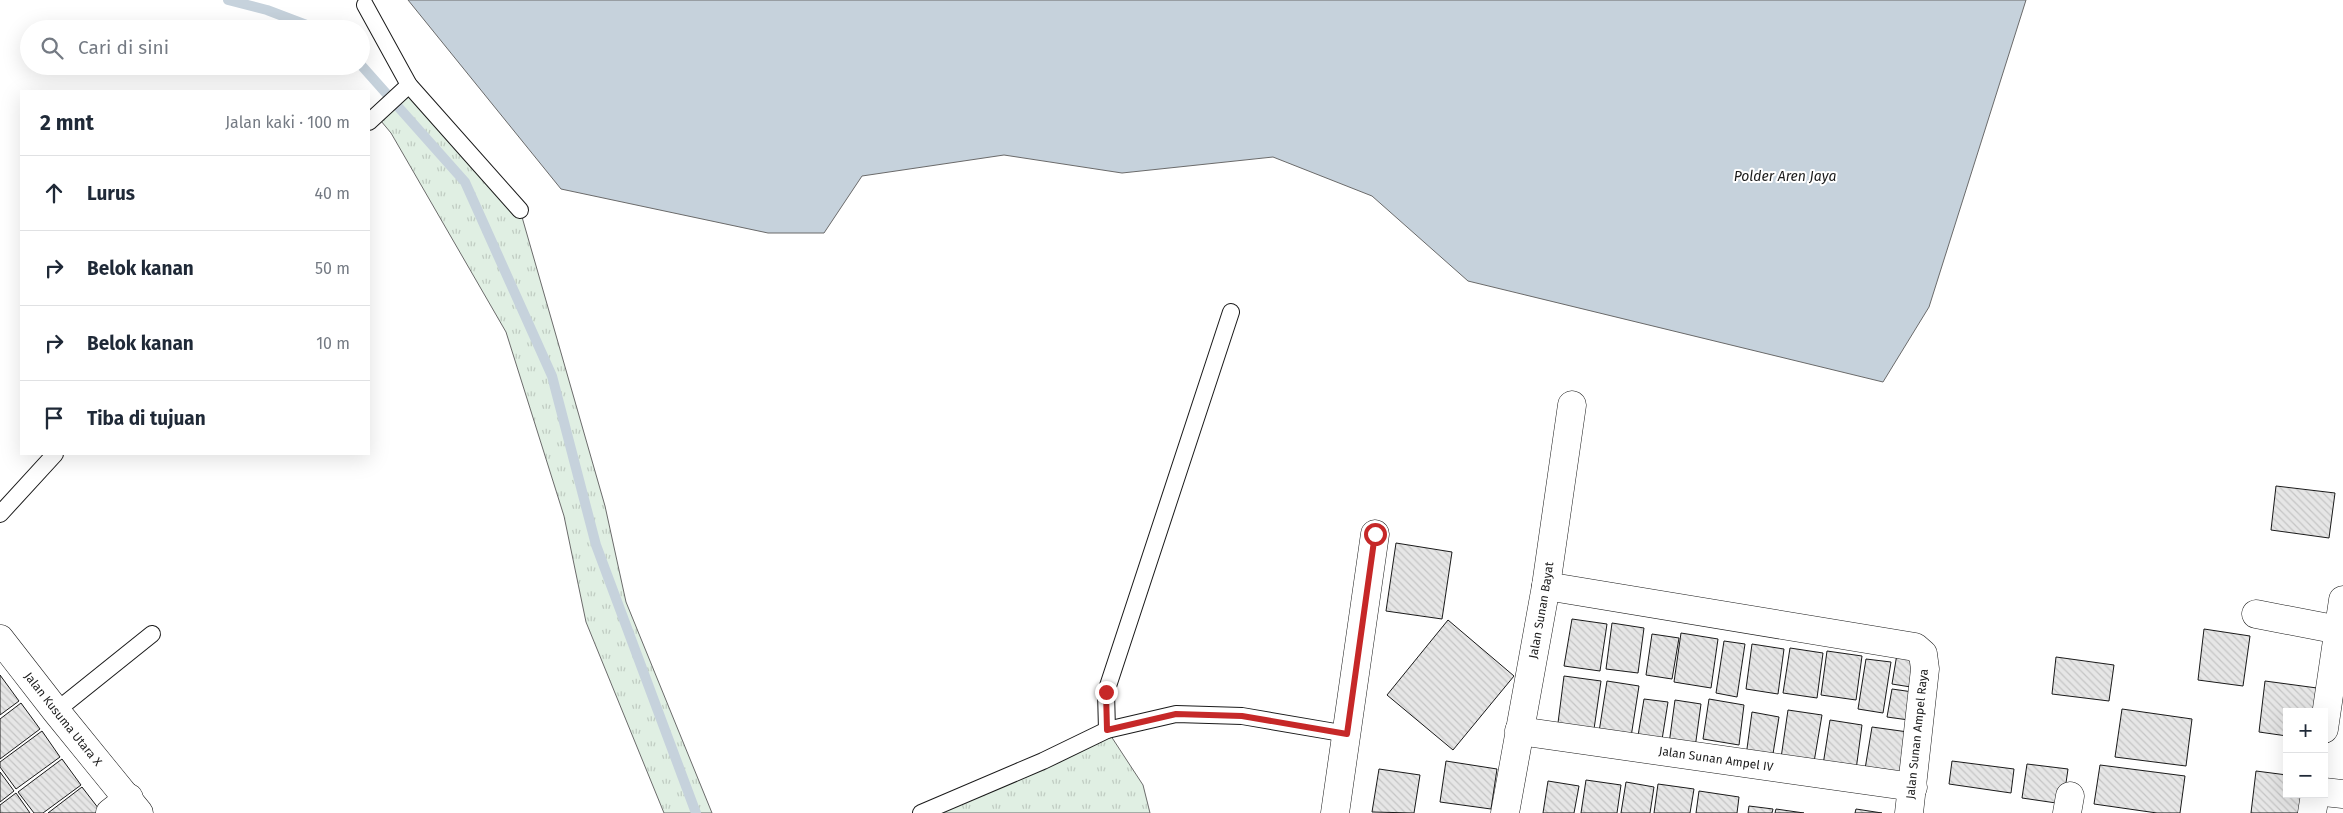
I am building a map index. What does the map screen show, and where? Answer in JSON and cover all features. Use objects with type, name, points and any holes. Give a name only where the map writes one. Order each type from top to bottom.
[{"type":"street","name":"Jalan Sunan Bayat","points":[[1505,813],[1546,586],[1572,405]]},
{"type":"street","points":[[1335,813],[1375,534]]},
{"type":"street","name":"Jalan Sunan Ampel Raya","points":[[1546,586],[1902,643],[1915,647],[1923,654],[1925,669],[1911,800]]},
{"type":"street","points":[[2327,708],[2343,601]]},
{"type":"street","points":[[2256,614],[2339,630]]},
{"type":"street","name":"Jalan Kusuma Utara X","points":[[0,639],[126,808]]},
{"type":"street","name":"Jalan Sunan Ampel IV","points":[[1519,731],[1911,800]]},
{"type":"street","points":[[2328,792],[2343,794]]},
{"type":"street","points":[[2312,813],[2314,798]]},
{"type":"lane","points":[[365,5],[404,90],[520,210]]},
{"type":"lane","points":[[370,121],[404,90]]},
{"type":"lane","points":[[1107,730],[1106,692],[1231,312]]},
{"type":"lane","points":[[0,514],[54,455]]},
{"type":"lane","points":[[56,712],[152,634]]},
{"type":"lane","points":[[921,813],[1043,761],[1107,730],[1176,714],[1242,716],[1347,734]]},
{"type":"green space","points":[[409,85],[520,210],[605,506],[626,602],[712,813],[664,813],[586,622],[564,516],[506,332],[391,133],[376,115]]},
{"type":"green space","points":[[1107,730],[1143,785],[1150,813],[918,813]]},
{"type":"water","name":"Polder Aren Jaya","points":[[408,0],[2026,0],[1929,307],[1883,382],[1468,281],[1372,196],[1273,157],[1122,173],[1004,155],[862,176],[824,233],[768,233],[561,189]]},
{"type":"building","points":[[2276,486],[2335,493],[2329,538],[2271,530]]},
{"type":"building","points":[[1396,543],[1452,552],[1442,619],[1386,611]]},
{"type":"building","points":[[1572,619],[1607,624],[1600,671],[1564,666]]},
{"type":"building","points":[[1448,620],[1514,676],[1453,750],[1387,695]]},
{"type":"building","points":[[1612,623],[1644,628],[1638,673],[1606,669]]},
{"type":"building","points":[[2204,629],[2250,636],[2243,686],[2198,680]]},
{"type":"building","points":[[1681,633],[1718,639],[1711,688],[1674,682]]},
{"type":"building","points":[[1652,634],[1679,638],[1672,679],[1646,675]]},
{"type":"building","points":[[1724,641],[1745,644],[1737,697],[1716,693]]},
{"type":"building","points":[[1752,644],[1784,649],[1778,694],[1746,689]]},
{"type":"building","points":[[1790,648],[1823,653],[1817,698],[1783,693]]},
{"type":"building","points":[[1827,651],[1862,656],[1856,700],[1821,695]]},
{"type":"building","points":[[1897,654],[1922,658],[1917,688],[1892,684]]},
{"type":"building","points":[[2056,657],[2114,665],[2109,701],[2052,694]]},
{"type":"building","points":[[1866,659],[1891,662],[1883,713],[1858,709]]},
{"type":"building","points":[[0,675],[19,701],[0,715]]},
{"type":"building","points":[[1564,676],[1601,681],[1594,729],[1558,723]]},
{"type":"building","points":[[1607,681],[1639,686],[1631,737],[1599,732]]},
{"type":"building","points":[[2265,681],[2317,688],[2314,708],[2283,708],[2283,735],[2259,732]]},
{"type":"building","points":[[1892,689],[1920,693],[1916,721],[1887,717]]},
{"type":"building","points":[[1644,699],[1668,702],[1661,746],[1637,742]]},
{"type":"building","points":[[1709,699],[1744,705],[1739,745],[1703,739]]},
{"type":"building","points":[[1675,700],[1701,704],[1695,748],[1669,744]]},
{"type":"building","points":[[21,703],[40,729],[0,759],[0,719]]},
{"type":"building","points":[[2122,709],[2192,719],[2186,766],[2115,757]]},
{"type":"building","points":[[1788,710],[1822,715],[1814,762],[1781,758]]},
{"type":"building","points":[[1752,712],[1779,717],[1772,760],[1746,756]]},
{"type":"building","points":[[1830,720],[1862,725],[1856,770],[1823,765]]},
{"type":"building","points":[[1872,727],[1908,732],[1902,774],[1865,769]]},
{"type":"building","points":[[42,731],[60,757],[16,789],[0,767],[0,762]]},
{"type":"building","points":[[62,759],[81,785],[43,813],[34,813],[18,792]]},
{"type":"building","points":[[1446,761],[1497,769],[1491,809],[1440,802]]},
{"type":"building","points":[[1952,761],[2014,769],[2011,793],[1949,784]]},
{"type":"building","points":[[2027,764],[2068,769],[2063,804],[2022,798]]},
{"type":"building","points":[[2100,765],[2185,776],[2180,813],[2157,813],[2094,804]]},
{"type":"building","points":[[1379,769],[1420,775],[1414,813],[1372,812]]},
{"type":"building","points":[[2256,771],[2283,774],[2283,798],[2304,798],[2302,813],[2251,813]]},
{"type":"building","points":[[0,772],[14,791],[0,802]]},
{"type":"building","points":[[1586,780],[1621,785],[1617,813],[1581,813]]},
{"type":"building","points":[[1548,781],[1579,786],[1574,813],[1543,813]]},
{"type":"building","points":[[1626,782],[1654,787],[1650,813],[1621,813]]},
{"type":"building","points":[[1658,784],[1694,789],[1690,813],[1654,813]]},
{"type":"building","points":[[82,787],[102,813],[48,813]]},
{"type":"building","points":[[1699,791],[1739,797],[1737,813],[1696,813]]},
{"type":"building","points":[[16,793],[30,813],[0,813],[0,805]]},
{"type":"building","points":[[1749,806],[1773,809],[1772,813],[1748,813]]},
{"type":"building","points":[[1776,809],[1804,813],[1775,813]]},
{"type":"building","points":[[1856,809],[1882,813],[1855,813]]},
{"type":"waterway","points":[[228,0],[267,10],[293,20]]},
{"type":"waterway","points":[[370,75],[465,182],[552,376],[596,545],[696,813]]},
{"type":"route","points":[[1106,692],[1107,730],[1176,714],[1242,716],[1347,734],[1375,534]]}]
